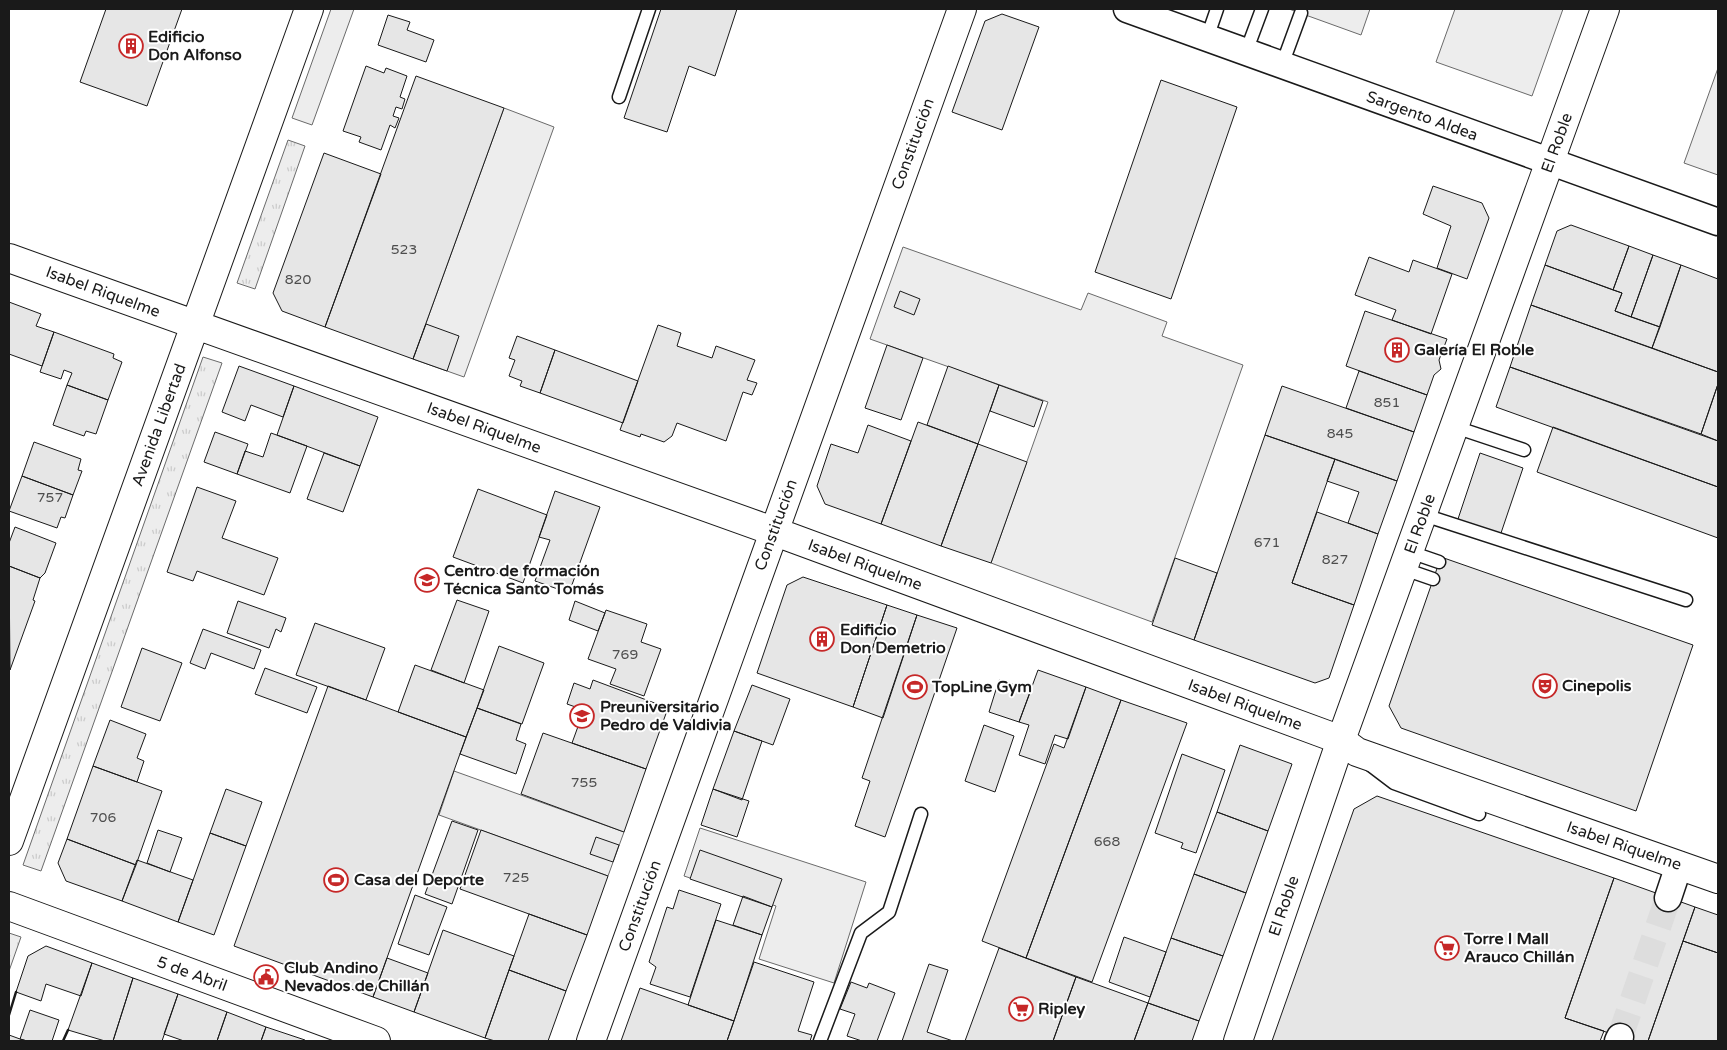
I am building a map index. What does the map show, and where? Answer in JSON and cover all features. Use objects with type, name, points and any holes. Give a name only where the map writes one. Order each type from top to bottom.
[{"type":"street","name":"Avenida Libertad","points":[[9,841],[309,9]]},
{"type":"street","name":"Constitución","points":[[591,1041],[962,9]]},
{"type":"street","name":"Sargento Aldea","points":[[1126,9],[1718,222]]},
{"type":"street","name":"El Roble","points":[[1238,1041],[1349,746],[1407,560],[1606,9]]},
{"type":"street","name":"Isabel Riquelme","points":[[9,258],[773,531],[1349,746],[1718,879]]},
{"type":"street","points":[[1668,898],[1679,865]]},
{"type":"street","name":"5 de Abril","points":[[9,906],[376,1041]]},
{"type":"lane","points":[[619,97],[649,9]]},
{"type":"lane","points":[[1207,38],[1217,9]]},
{"type":"lane","points":[[1246,52],[1262,9]]},
{"type":"lane","points":[[1282,65],[1301,13]]},
{"type":"lane","points":[[1455,427],[1524,450]]},
{"type":"lane","points":[[1424,515],[1686,600]]},
{"type":"lane","points":[[1407,560],[1439,562]]},
{"type":"lane","points":[[1407,560],[1433,579]]},
{"type":"lane","points":[[1349,746],[1377,772],[1394,783],[1479,814]]},
{"type":"lane","points":[[820,1041],[861,933],[889,912],[921,814]]},
{"type":"green space","points":[[288,140],[305,146],[255,289],[237,283]]},
{"type":"green space","points":[[203,357],[222,363],[41,871],[23,865]]},
{"type":"green space","points":[[9,933],[21,937],[9,971]]},
{"type":"shaded area","points":[[331,9],[354,9],[312,125],[292,118]]},
{"type":"shaded area","points":[[1289,9],[1370,9],[1361,35]]},
{"type":"shaded area","points":[[1455,9],[1563,9],[1532,96],[1436,62]]},
{"type":"shaded area","points":[[1718,68],[1718,175],[1684,163]]},
{"type":"shaded area","points":[[504,108],[554,127],[464,377],[413,359]]},
{"type":"shaded area","points":[[903,247],[1081,310],[1088,293],[1167,322],[1162,336],[1243,365],[1152,622],[991,563],[1048,402],[870,339]]},
{"type":"shaded area","points":[[454,771],[624,832],[608,876],[439,815]]},
{"type":"shaded area","points":[[700,828],[866,882],[834,983],[759,959],[776,906],[684,876]]},
{"type":"building","name":"Edificio Don Alfonso","points":[[106,9],[182,9],[147,106],[80,82]]},
{"type":"building","points":[[661,9],[737,9],[715,76],[689,66],[667,132],[624,118]]},
{"type":"building","points":[[1002,14],[1039,27],[1002,130],[952,112],[985,21]]},
{"type":"building","points":[[388,15],[410,22],[407,30],[434,40],[426,62],[378,45]]},
{"type":"building","points":[[366,66],[384,73],[386,68],[407,76],[400,97],[405,99],[402,109],[396,107],[393,116],[399,118],[395,128],[390,125],[381,150],[359,142],[361,137],[343,131]]},
{"type":"building","points":[[416,76],[504,108],[413,359],[325,327]]},
{"type":"building","points":[[1161,80],[1237,107],[1171,299],[1095,272]]},
{"type":"building","points":[[324,153],[381,174],[325,327],[282,311],[273,293]]},
{"type":"building","points":[[1433,186],[1482,203],[1489,218],[1467,279],[1437,268],[1451,226],[1423,214]]},
{"type":"building","points":[[1571,225],[1629,246],[1613,290],[1545,265],[1557,231]]},
{"type":"building","points":[[1629,246],[1653,255],[1631,317],[1615,311],[1622,293],[1613,290]]},
{"type":"building","points":[[1653,255],[1681,265],[1660,327],[1631,317]]},
{"type":"building","points":[[1369,257],[1409,272],[1413,260],[1452,274],[1431,334],[1392,320],[1396,310],[1355,295]]},
{"type":"building","points":[[1545,265],[1622,293],[1615,311],[1660,327],[1652,348],[1531,305]]},
{"type":"building","points":[[1681,265],[1718,279],[1718,372],[1652,348]]},
{"type":"building","points":[[900,291],[920,299],[914,315],[894,307]]},
{"type":"building","points":[[9,302],[41,314],[36,326],[54,332],[42,366],[9,354]]},
{"type":"building","points":[[1531,305],[1718,372],[1718,384],[1701,434],[1510,367]]},
{"type":"building","name":"Galería El Roble","points":[[1365,311],[1447,339],[1439,360],[1441,369],[1434,375],[1427,395],[1346,366]]},
{"type":"building","points":[[426,324],[459,336],[447,371],[413,359]]},
{"type":"building","points":[[658,325],[681,333],[677,346],[712,358],[716,346],[755,360],[747,380],[757,383],[752,395],[743,392],[726,441],[677,423],[672,436],[664,442],[641,434],[640,437],[620,430]]},
{"type":"building","points":[[54,332],[114,354],[113,358],[122,362],[108,400],[67,385],[72,373],[64,370],[61,379],[40,372]]},
{"type":"building","points":[[517,336],[555,350],[540,393],[520,386],[522,381],[509,376],[515,360],[509,358]]},
{"type":"building","points":[[887,345],[923,358],[901,420],[865,408]]},
{"type":"building","points":[[555,350],[638,381],[623,423],[540,393]]},
{"type":"building","points":[[239,366],[294,386],[283,417],[251,405],[245,421],[222,412]]},
{"type":"building","points":[[948,366],[999,385],[978,444],[927,425]]},
{"type":"building","points":[[1510,367],[1718,441],[1718,487],[1496,407]]},
{"type":"building","points":[[1359,371],[1427,395],[1414,432],[1346,408]]},
{"type":"building","points":[[1718,384],[1718,441],[1701,434]]},
{"type":"building","points":[[67,385],[108,400],[96,434],[86,431],[84,436],[53,425]]},
{"type":"building","points":[[999,385],[1043,401],[1034,427],[990,411]]},
{"type":"building","points":[[294,386],[378,417],[360,466],[277,435]]},
{"type":"building","points":[[1282,386],[1414,432],[1397,481],[1265,435]]},
{"type":"building","points":[[918,422],[978,444],[941,546],[881,524]]},
{"type":"building","points":[[868,425],[911,441],[881,524],[825,504],[817,486],[831,444],[858,453]]},
{"type":"building","points":[[1553,427],[1718,487],[1718,538],[1537,472]]},
{"type":"building","points":[[215,432],[248,444],[237,474],[204,462]]},
{"type":"building","points":[[271,433],[307,446],[290,493],[237,474],[245,451],[263,457]]},
{"type":"building","points":[[1265,435],[1335,459],[1292,583],[1354,605],[1329,678],[1315,683],[1194,640]]},
{"type":"building","points":[[34,442],[81,459],[78,470],[82,471],[73,495],[22,476]]},
{"type":"building","points":[[978,444],[1027,462],[991,563],[941,546]]},
{"type":"building","points":[[324,453],[360,466],[343,512],[307,499]]},
{"type":"building","points":[[1480,453],[1523,468],[1500,536],[1457,522]]},
{"type":"building","points":[[1335,459],[1397,481],[1378,534],[1348,523],[1359,492],[1327,481]]},
{"type":"building","points":[[22,476],[73,495],[65,518],[61,517],[57,528],[9,511]]},
{"type":"building","points":[[197,487],[236,501],[222,538],[278,558],[264,595],[197,571],[193,581],[167,572]]},
{"type":"building","points":[[478,489],[547,515],[523,583],[453,557]]},
{"type":"building","points":[[555,491],[600,507],[569,593],[535,581],[550,540],[539,537]]},
{"type":"building","points":[[1317,512],[1378,534],[1354,605],[1292,583]]},
{"type":"building","points":[[15,527],[56,543],[45,573],[40,578],[9,566],[9,543]]},
{"type":"building","points":[[1441,557],[1693,645],[1636,811],[1401,728],[1389,706]]},
{"type":"building","points":[[1175,558],[1217,573],[1194,640],[1152,625]]},
{"type":"building","points":[[9,566],[40,578],[33,600],[35,601],[10,670]]},
{"type":"building","name":"Edificio Don Demetrio","points":[[803,577],[887,605],[853,707],[757,673],[787,585]]},
{"type":"building","points":[[457,600],[489,611],[464,683],[431,670]]},
{"type":"building","points":[[238,601],[286,618],[281,632],[276,629],[269,648],[227,633]]},
{"type":"building","points":[[575,601],[605,613],[598,631],[569,620]]},
{"type":"building","points":[[887,605],[917,615],[883,718],[853,707]]},
{"type":"building","points":[[606,610],[647,624],[641,642],[661,649],[644,696],[610,684],[616,669],[588,659]]},
{"type":"building","points":[[917,615],[957,628],[885,837],[855,826],[870,781],[862,778]]},
{"type":"building","points":[[315,623],[385,648],[366,700],[296,675]]},
{"type":"building","points":[[203,629],[261,650],[254,669],[211,653],[205,669],[190,663]]},
{"type":"building","points":[[499,646],[544,663],[522,724],[477,708]]},
{"type":"building","points":[[142,648],[182,663],[160,721],[121,707]]},
{"type":"building","points":[[415,665],[484,690],[466,737],[398,712]]},
{"type":"building","points":[[265,668],[317,687],[307,713],[255,694]]},
{"type":"building","points":[[1038,670],[1086,687],[1068,739],[1055,735],[1045,764],[1019,755],[1029,725],[1019,722]]},
{"type":"building","points":[[593,680],[668,708],[646,769],[572,743],[584,710],[567,704],[574,683],[590,689]]},
{"type":"building","points":[[999,680],[1031,690],[1019,722],[989,712]]},
{"type":"building","points":[[752,685],[790,699],[773,745],[734,731]]},
{"type":"building","name":"Casa del Deporte","points":[[328,686],[466,737],[373,997],[234,946]]},
{"type":"building","points":[[1086,687],[1121,700],[1026,958],[982,941],[1054,744],[1064,748]]},
{"type":"building","points":[[1121,700],[1187,723],[1092,982],[1026,958]]},
{"type":"building","points":[[477,708],[521,724],[516,740],[526,744],[516,774],[460,754]]},
{"type":"building","points":[[110,720],[146,734],[137,758],[144,761],[137,782],[93,766]]},
{"type":"building","points":[[984,725],[1014,736],[995,792],[965,781]]},
{"type":"building","points":[[734,731],[762,741],[742,800],[713,789]]},
{"type":"building","points":[[543,733],[646,769],[624,832],[521,794]]},
{"type":"building","points":[[1240,745],[1292,764],[1268,831],[1217,812]]},
{"type":"building","points":[[1182,754],[1225,770],[1196,853],[1181,848],[1183,843],[1155,833]]},
{"type":"building","points":[[93,766],[162,791],[136,865],[67,839]]},
{"type":"building","points":[[226,789],[262,802],[246,846],[210,833]]},
{"type":"building","points":[[713,789],[749,801],[737,837],[701,825]]},
{"type":"building","name":"Torre I Mall Arauco Chillán","points":[[1377,796],[1614,878],[1565,1018],[1604,1031],[1600,1041],[1272,1041],[1354,809]]},
{"type":"building","points":[[1217,812],[1268,831],[1246,893],[1194,874]]},
{"type":"building","points":[[452,821],[478,830],[452,904],[425,894]]},
{"type":"building","points":[[158,830],[182,838],[170,872],[147,863]]},
{"type":"building","points":[[481,830],[608,876],[587,935],[460,889]]},
{"type":"building","points":[[210,833],[246,846],[214,935],[178,922]]},
{"type":"building","points":[[596,837],[619,845],[613,862],[590,854]]},
{"type":"building","points":[[67,839],[136,865],[122,901],[66,881],[58,863]]},
{"type":"building","points":[[700,850],[782,879],[772,907],[690,879]]},
{"type":"building","points":[[137,860],[193,880],[178,922],[122,901]]},
{"type":"building","points":[[1194,874],[1246,893],[1223,956],[1171,938]]},
{"type":"building","points":[[1614,878],[1695,907],[1648,1041],[1632,1041],[1565,1018]]},
{"type":"building","points":[[679,890],[721,904],[690,997],[650,984],[656,967],[649,962],[667,907],[673,909]]},
{"type":"building","points":[[415,895],[447,907],[429,955],[398,944]]},
{"type":"building","points":[[743,896],[772,907],[762,935],[733,925]]},
{"type":"building","points":[[1695,907],[1718,915],[1718,953],[1683,941]]},
{"type":"building","points":[[529,914],[587,935],[566,991],[509,970]]},
{"type":"building","points":[[716,920],[762,935],[734,1021],[688,1005]]},
{"type":"building","points":[[443,930],[514,956],[485,1038],[414,1012]]},
{"type":"building","points":[[1124,937],[1166,952],[1150,997],[1109,982]]},
{"type":"building","points":[[1171,938],[1223,956],[1199,1021],[1148,1003]]},
{"type":"building","points":[[1683,941],[1718,953],[1718,1041],[1648,1041]]},
{"type":"building","points":[[46,946],[92,963],[81,996],[46,984],[41,1001],[16,992],[28,956]]},
{"type":"building","name":"Ripley","points":[[999,948],[1076,977],[1053,1041],[965,1041]]},
{"type":"building","points":[[387,958],[428,973],[414,1012],[373,997]]},
{"type":"building","points":[[754,962],[814,982],[798,1031],[812,1035],[810,1041],[727,1041]]},
{"type":"building","points":[[92,963],[133,978],[113,1041],[105,1041],[68,1030]]},
{"type":"building","points":[[929,964],[948,970],[927,1032],[953,1041],[902,1041]]},
{"type":"building","points":[[509,970],[566,991],[548,1041],[495,1041],[485,1038]]},
{"type":"building","points":[[1076,977],[1148,1003],[1134,1041],[1053,1041]]},
{"type":"building","points":[[133,978],[178,994],[162,1041],[113,1041]]},
{"type":"building","points":[[851,982],[867,988],[869,983],[895,993],[877,1041],[862,1041],[847,1036],[855,1014],[840,1009]]},
{"type":"building","points":[[640,988],[734,1021],[727,1041],[621,1041]]},
{"type":"building","points":[[178,994],[227,1012],[217,1041],[184,1041],[164,1034]]},
{"type":"building","points":[[1148,1003],[1199,1021],[1192,1041],[1134,1041]]},
{"type":"building","points":[[30,1010],[59,1020],[52,1041],[27,1041],[20,1039]]},
{"type":"building","points":[[227,1012],[266,1027],[261,1041],[217,1041]]},
{"type":"building","points":[[266,1027],[305,1040],[261,1041]]},
{"type":"building","points":[[9,1035],[20,1039],[27,1041],[9,1041]]},
{"type":"tunnel","points":[[1620,1037],[1668,898]]},
{"type":"wall","points":[[9,1015],[16,992]]},
{"type":"wall","points":[[63,1041],[68,1030]]},
{"type":"place","name":"Edificio Don Alfonso","points":[[131,46]]},
{"type":"place","name":"Galería El Roble","points":[[1397,350]]},
{"type":"place","name":"Centro de formación Técnica Santo Tomás","points":[[427,580]]},
{"type":"place","name":"Edificio Don Demetrio","points":[[822,639]]},
{"type":"place","name":"Cinepolis","points":[[1545,686]]},
{"type":"place","name":"TopLine Gym","points":[[915,687]]},
{"type":"place","name":"Preuniversitario Pedro de Valdivia","points":[[582,716]]},
{"type":"place","name":"Casa del Deporte","points":[[336,880]]},
{"type":"place","name":"Torre I Mall Arauco Chillán","points":[[1447,948]]},
{"type":"place","name":"Club Andino Nevados de Chillán","points":[[266,977]]},
{"type":"place","name":"Ripley","points":[[1021,1009]]}]
